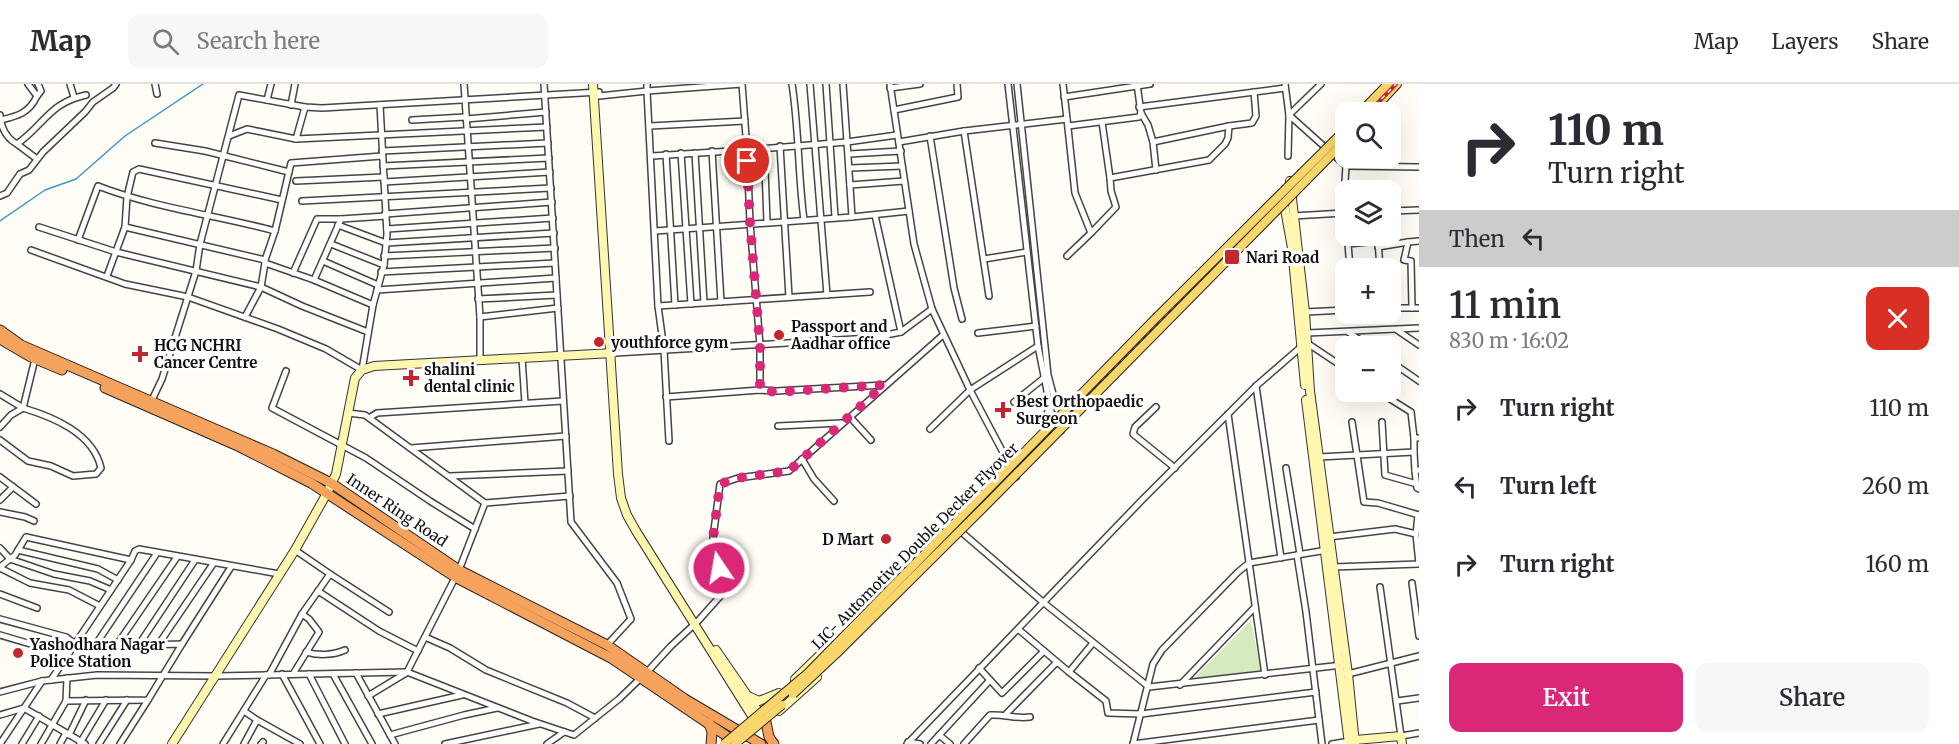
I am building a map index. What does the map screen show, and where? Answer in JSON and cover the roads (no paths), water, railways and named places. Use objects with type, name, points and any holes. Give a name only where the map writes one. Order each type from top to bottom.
[{"type":"highway","name":"Inner Ring Road","points":[[0,330],[21,345],[273,454],[331,483],[457,574],[607,645],[738,738],[761,744]]},
{"type":"highway","name":"Inner Ring Road","points":[[0,339],[35,358],[240,447],[311,483],[457,574],[645,674]]},
{"type":"highway","points":[[738,738],[754,714]]},
{"type":"highway","points":[[711,744],[713,721],[736,724],[738,738]]},
{"type":"highway","points":[[763,725],[774,744]]},
{"type":"main road","points":[[1368,102],[1384,84]]},
{"type":"main road","points":[[1369,102],[1388,84]]},
{"type":"main road","points":[[1382,102],[1397,84]]},
{"type":"main road","points":[[1383,102],[1402,84]]},
{"type":"main road","points":[[596,90],[613,353],[626,501],[632,518],[742,696],[763,725]]},
{"type":"main road","points":[[738,738],[754,714],[827,648],[951,520],[1044,430],[1335,135]]},
{"type":"main road","name":"LIC- Automotive Double Decker Flyover","points":[[738,738],[808,674],[1155,319],[1335,140]]},
{"type":"main road","name":"LIC- Automotive Double Decker Flyover","points":[[738,738],[813,677],[1335,152]]},
{"type":"main road","points":[[718,744],[738,738],[763,725],[806,688],[1334,154]]},
{"type":"main road","points":[[1290,181],[1292,196],[1290,216],[1304,334]]},
{"type":"main road","points":[[1282,189],[1284,203],[1290,216],[1305,312],[1304,345],[1316,457],[1352,742],[1401,740]]},
{"type":"main road","points":[[172,744],[295,550],[327,493],[336,474],[355,378],[362,370],[374,366],[613,353]]},
{"type":"main road","points":[[1316,457],[1329,537],[1328,549]]},
{"type":"main road","points":[[742,696],[759,701],[779,693]]},
{"type":"main road","points":[[738,738],[746,714],[742,696]]},
{"type":"street","points":[[28,84],[37,96]]},
{"type":"street","points":[[1,120],[20,116],[32,106],[41,91],[38,84]]},
{"type":"street","points":[[70,84],[74,97]]},
{"type":"street","points":[[0,196],[7,193],[20,174],[29,170],[93,102],[116,84]]},
{"type":"street","points":[[154,84],[157,94]]},
{"type":"street","points":[[267,100],[271,84]]},
{"type":"street","points":[[291,105],[295,84]]},
{"type":"street","points":[[464,84],[480,317],[480,361]]},
{"type":"street","points":[[544,84],[572,522],[617,583],[631,619],[607,645]]},
{"type":"street","points":[[647,84],[658,306],[664,350],[669,441]]},
{"type":"street","points":[[151,402],[162,379],[196,272],[200,244],[239,94],[305,107],[380,105],[596,90],[647,91],[743,84],[750,223],[760,345],[760,390]]},
{"type":"street","points":[[792,84],[796,106],[800,195],[804,220]]},
{"type":"street","points":[[810,84],[827,295]]},
{"type":"street","points":[[826,84],[835,218]]},
{"type":"street","points":[[843,84],[852,217]]},
{"type":"street","points":[[920,84],[890,86],[914,244],[932,309],[970,390],[1016,477]]},
{"type":"street","points":[[894,110],[958,97],[957,84]]},
{"type":"street","points":[[1008,84],[1038,346],[1053,420],[1064,428]]},
{"type":"street","points":[[1017,84],[1048,375],[1064,428]]},
{"type":"street","points":[[1063,84],[1075,193],[1090,233]]},
{"type":"street","points":[[1064,97],[1150,84]]},
{"type":"street","points":[[1289,116],[1321,84]]},
{"type":"street","points":[[1068,126],[1139,117],[1137,85]]},
{"type":"street","points":[[1140,110],[1285,86],[1289,116],[1288,156]]},
{"type":"street","points":[[1153,142],[1251,123],[1256,116],[1254,92]]},
{"type":"street","points":[[17,144],[32,133],[52,109],[74,97],[86,95]]},
{"type":"street","points":[[31,250],[125,284],[188,297],[245,317],[326,349],[362,370],[373,305],[384,265],[387,229],[380,105]]},
{"type":"street","points":[[296,139],[305,107]]},
{"type":"street","points":[[1140,110],[1153,142],[1156,170]]},
{"type":"street","points":[[412,120],[546,112]]},
{"type":"street","points":[[0,115],[1,125],[10,140],[37,159]]},
{"type":"street","points":[[1289,116],[1334,154]]},
{"type":"street","points":[[899,142],[964,130],[1067,119]]},
{"type":"street","points":[[650,126],[745,121]]},
{"type":"street","points":[[1067,256],[1116,207],[1111,191],[1102,122]]},
{"type":"street","points":[[1110,178],[1209,160],[1225,144],[1229,126]]},
{"type":"street","points":[[228,136],[247,129],[296,139],[547,127]]},
{"type":"street","points":[[964,130],[989,296]]},
{"type":"street","points":[[652,156],[847,142],[897,135]]},
{"type":"street","points":[[930,136],[954,288],[962,319]]},
{"type":"street","points":[[155,143],[224,155],[289,172]]},
{"type":"street","points":[[245,317],[261,287],[265,261],[275,231],[291,163],[382,153],[548,143]]},
{"type":"street","points":[[780,146],[789,297]]},
{"type":"street","points":[[712,151],[721,302]]},
{"type":"street","points":[[849,154],[901,151]]},
{"type":"street","points":[[681,153],[691,304]]},
{"type":"street","points":[[695,153],[704,303]]},
{"type":"street","points":[[666,154],[675,304]]},
{"type":"street","points":[[383,166],[549,158]]},
{"type":"street","points":[[850,168],[902,166]]},
{"type":"street","points":[[1401,167],[1419,167]]},
{"type":"street","points":[[107,276],[125,227],[127,197],[133,172],[139,169],[282,200]]},
{"type":"street","points":[[765,169],[767,222]]},
{"type":"street","points":[[296,181],[470,178],[550,172]]},
{"type":"street","points":[[850,185],[904,181]]},
{"type":"street","points":[[78,240],[98,186],[127,197],[208,216],[223,217],[275,231]]},
{"type":"street","points":[[302,201],[551,188]]},
{"type":"street","points":[[293,273],[317,219],[340,222],[386,215],[552,202]]},
{"type":"street","points":[[1401,211],[1419,210]]},
{"type":"street","points":[[655,231],[909,211]]},
{"type":"street","points":[[1290,216],[1335,214]]},
{"type":"street","points":[[874,215],[901,332]]},
{"type":"street","points":[[387,229],[553,218]]},
{"type":"street","points":[[340,222],[386,243],[554,233]]},
{"type":"street","points":[[314,280],[340,222]]},
{"type":"street","points":[[39,227],[116,252],[261,287],[368,332]]},
{"type":"street","points":[[125,227],[265,261],[373,305]]},
{"type":"street","points":[[1349,258],[1348,244],[1378,241],[1379,258]]},
{"type":"street","points":[[1378,247],[1419,241]]},
{"type":"street","points":[[1408,243],[1404,260],[1411,261],[1412,308]]},
{"type":"street","points":[[331,244],[384,265]]},
{"type":"street","points":[[384,256],[555,248]]},
{"type":"street","points":[[984,259],[1027,252]]},
{"type":"street","points":[[323,261],[377,287],[477,284],[556,278]]},
{"type":"street","points":[[381,272],[555,263]]},
{"type":"street","points":[[658,306],[870,292]]},
{"type":"street","points":[[478,299],[557,295]]},
{"type":"street","points":[[1401,308],[1419,308]]},
{"type":"street","points":[[480,317],[558,309]]},
{"type":"street","points":[[613,353],[871,338],[901,332],[932,309]]},
{"type":"street","points":[[1305,312],[1335,311]]},
{"type":"street","points":[[978,333],[1036,326]]},
{"type":"street","points":[[1304,334],[1419,328]]},
{"type":"street","points":[[1395,329],[1419,345]]},
{"type":"street","points":[[1347,331],[1354,336]]},
{"type":"street","points":[[0,692],[42,681],[98,675],[216,676],[407,672],[574,735],[645,674],[731,584],[719,568],[713,538],[720,484],[738,478],[789,471],[840,423],[850,417],[943,334]]},
{"type":"street","points":[[908,743],[1256,386],[1304,345],[1335,363]]},
{"type":"street","points":[[930,429],[970,390],[1038,346]]},
{"type":"street","points":[[0,427],[11,415],[22,408],[35,358]]},
{"type":"street","points":[[522,358],[525,403]]},
{"type":"street","points":[[1401,369],[1419,381]]},
{"type":"street","points":[[286,371],[272,408],[366,458],[475,529]]},
{"type":"street","points":[[1014,402],[1044,378]]},
{"type":"street","points":[[666,397],[760,390],[776,392],[884,385]]},
{"type":"street","points":[[1256,386],[1281,558]]},
{"type":"street","points":[[0,394],[22,408],[56,419],[84,439],[99,457],[101,468],[96,474],[73,476],[51,466],[28,461],[0,440]]},
{"type":"street","points":[[1054,395],[1060,401],[1073,400]]},
{"type":"street","points":[[369,417],[376,413],[564,401]]},
{"type":"street","points":[[1044,430],[1049,401]]},
{"type":"street","points":[[1382,422],[1385,475],[1418,486],[1414,452],[1416,438],[1411,412],[1395,402]]},
{"type":"street","points":[[1156,406],[1135,427],[1133,434],[1175,468]]},
{"type":"street","points":[[348,413],[369,417],[485,503],[570,496]]},
{"type":"street","points":[[1228,414],[1264,675]]},
{"type":"street","points":[[850,417],[871,440]]},
{"type":"street","points":[[778,426],[840,423]]},
{"type":"street","points":[[1330,568],[1419,564],[1416,534],[1418,515],[1378,503],[1364,502],[1352,423]]},
{"type":"street","points":[[411,448],[566,436]]},
{"type":"street","points":[[1316,457],[1414,452]]},
{"type":"street","points":[[802,459],[814,479],[834,501]]},
{"type":"street","points":[[1286,468],[1322,744]]},
{"type":"street","points":[[450,476],[568,471]]},
{"type":"street","points":[[0,477],[36,504]]},
{"type":"street","points":[[0,500],[13,487]]},
{"type":"street","points":[[369,696],[407,672],[457,574],[485,503]]},
{"type":"street","points":[[0,512],[34,521]]},
{"type":"street","points":[[951,520],[961,532],[1044,603],[1149,687],[1313,669],[1344,669],[1419,656]]},
{"type":"street","points":[[1329,537],[1395,529],[1416,534]]},
{"type":"street","points":[[100,606],[69,591],[30,583],[0,568],[18,550],[26,537],[131,560]]},
{"type":"street","points":[[0,548],[10,559],[54,573],[90,581],[111,590]]},
{"type":"street","points":[[51,680],[135,551],[140,549],[213,564],[279,574]]},
{"type":"street","points":[[1319,720],[1133,744],[1153,664],[1162,650],[1249,563],[1328,549]]},
{"type":"street","points":[[18,550],[98,569],[118,580]]},
{"type":"street","points":[[295,550],[389,612]]},
{"type":"street","points":[[94,647],[157,553]]},
{"type":"street","points":[[116,646],[177,557]]},
{"type":"street","points":[[138,646],[195,560]]},
{"type":"street","points":[[158,645],[213,564]]},
{"type":"street","points":[[120,744],[231,567]]},
{"type":"street","points":[[223,744],[302,614],[330,574]]},
{"type":"street","points":[[1412,583],[1419,636]]},
{"type":"street","points":[[1380,587],[1401,740],[1419,733]]},
{"type":"street","points":[[318,591],[379,631],[418,651]]},
{"type":"street","points":[[0,594],[38,608]]},
{"type":"street","points":[[1179,685],[1254,606]]},
{"type":"street","points":[[293,674],[319,632],[302,614]]},
{"type":"street","points":[[0,619],[66,637],[74,645],[94,647],[182,644]]},
{"type":"street","points":[[1018,629],[1106,700],[1108,712],[1141,714],[1316,692]]},
{"type":"street","points":[[0,635],[68,655]]},
{"type":"street","points":[[425,637],[450,648],[486,670],[567,703],[595,718]]},
{"type":"street","points":[[1069,672],[1093,643]]},
{"type":"street","points":[[306,652],[330,654],[345,650]]},
{"type":"street","points":[[979,668],[1002,693],[1044,651]]},
{"type":"street","points":[[1006,714],[1057,662]]},
{"type":"street","points":[[356,673],[394,744]]},
{"type":"street","points":[[309,674],[345,744]]},
{"type":"street","points":[[333,674],[372,744]]},
{"type":"street","points":[[282,675],[320,744]]},
{"type":"street","points":[[41,744],[66,700],[67,678]]},
{"type":"street","points":[[931,744],[990,680]]},
{"type":"street","points":[[0,744],[42,681]]},
{"type":"street","points":[[378,714],[464,694]]},
{"type":"street","points":[[1397,701],[1419,698]]},
{"type":"street","points":[[66,700],[148,700]]},
{"type":"street","points":[[60,744],[68,734],[86,700]]},
{"type":"street","points":[[0,715],[24,708],[82,743],[106,700]]},
{"type":"street","points":[[99,744],[127,700]]},
{"type":"street","points":[[390,735],[499,708]]},
{"type":"street","points":[[244,711],[300,744]]},
{"type":"street","points":[[964,744],[990,715],[1006,714],[1018,719],[1030,717]]},
{"type":"street","points":[[22,744],[39,716]]},
{"type":"street","points":[[244,744],[257,720]]},
{"type":"street","points":[[445,744],[540,724]]},
{"type":"street","points":[[547,744],[564,732]]},
{"type":"street","points":[[939,735],[950,744]]},
{"type":"street","points":[[281,744],[286,736]]},
{"type":"street","points":[[1332,744],[1352,742]]},
{"type":"street","points":[[908,743],[920,744]]},
{"type":"waterway","points":[[0,221],[45,190],[76,179],[125,136],[203,84]]},
{"type":"railway","points":[[1379,102],[1396,84]]},
{"type":"railway","points":[[728,744],[824,661],[1335,144]]},
{"type":"place","name":"Nari Road","points":[[1232,257]]},
{"type":"place","name":"Passport and Aadhar office","points":[[779,335]]},
{"type":"place","name":"youthforce gym","points":[[599,342]]},
{"type":"place","name":"HCG NCHRI Cancer Centre","points":[[140,354]]},
{"type":"place","name":"shalini dental clinic","points":[[411,378]]},
{"type":"place","name":"Best Orthopaedic Surgeon","points":[[1003,410]]},
{"type":"place","name":"D Mart","points":[[886,539]]},
{"type":"place","name":"Yashodhara Nagar Police Station","points":[[18,653]]}]
